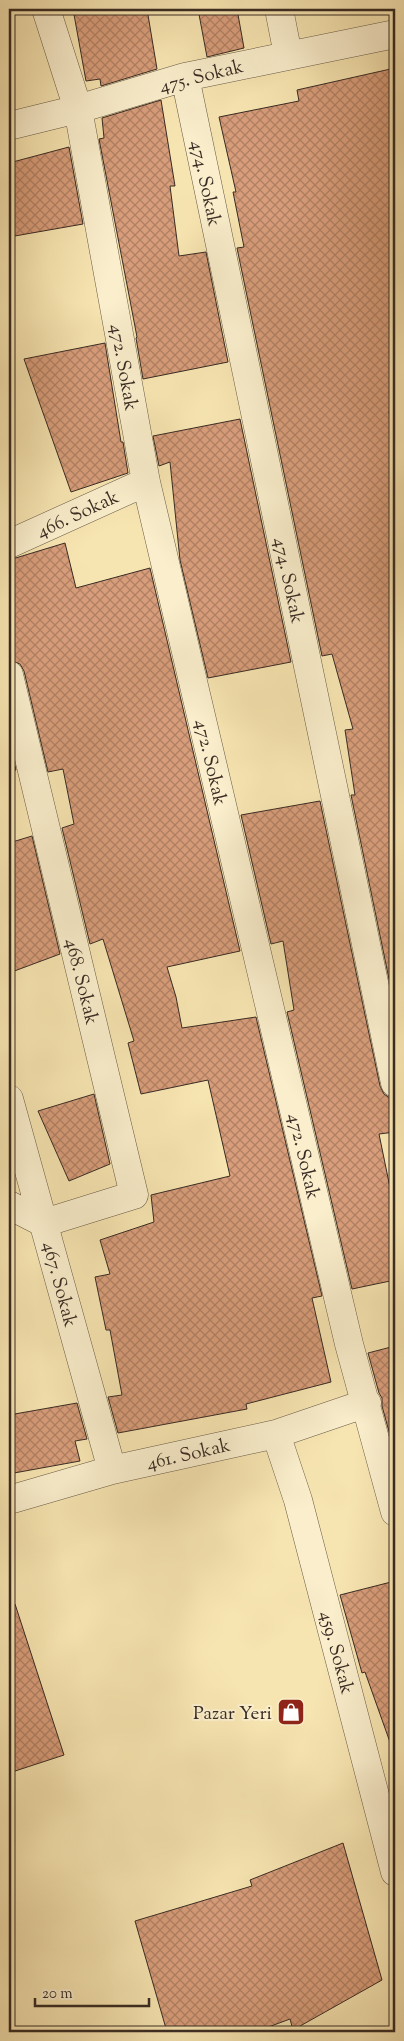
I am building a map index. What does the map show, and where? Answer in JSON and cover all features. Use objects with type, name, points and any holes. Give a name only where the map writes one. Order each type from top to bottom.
[{"type":"street","name":"472. Sokak","points":[[46,9],[78,109],[146,482],[349,1344],[367,1403],[395,1512]]},
{"type":"street","points":[[279,9],[288,55]]},
{"type":"street","name":"475. Sokak","points":[[9,126],[78,109],[185,77],[395,34]]},
{"type":"street","name":"474. Sokak","points":[[185,77],[395,1083]]},
{"type":"street","name":"466. Sokak","points":[[9,544],[146,482]]},
{"type":"street","name":"468. Sokak","points":[[9,675],[134,1195],[44,1223]]},
{"type":"street","name":"467. Sokak","points":[[9,1099],[112,1470]]},
{"type":"street","points":[[9,1205],[44,1223]]},
{"type":"street","name":"461. Sokak","points":[[9,1500],[112,1470],[276,1434],[367,1403]]},
{"type":"street","name":"459. Sokak","points":[[276,1434],[298,1500],[395,1872]]},
{"type":"building","points":[[73,9],[147,9],[157,69],[101,86],[100,79],[86,81]]},
{"type":"building","points":[[198,9],[237,9],[244,48],[207,57]]},
{"type":"building","points":[[395,68],[395,410],[389,411],[395,446],[395,1008],[351,795],[355,795],[345,730],[353,729],[332,654],[322,656],[237,248],[244,247],[233,192],[236,192],[219,117],[299,101],[297,90]]},
{"type":"building","points":[[161,100],[175,186],[170,186],[179,256],[206,252],[228,362],[143,379],[137,337],[99,139],[104,138],[102,118]]},
{"type":"building","points":[[69,147],[83,224],[9,237],[9,163]]},
{"type":"building","points":[[105,343],[128,473],[71,492],[24,359]]},
{"type":"building","points":[[240,419],[291,662],[208,678],[180,560],[170,462],[159,466],[153,436]]},
{"type":"building","points":[[65,543],[76,588],[150,568],[240,951],[167,967],[176,997],[182,1028],[256,1017],[322,1296],[312,1298],[331,1382],[246,1404],[247,1409],[118,1433],[108,1397],[122,1395],[110,1330],[106,1330],[95,1277],[110,1274],[100,1240],[154,1222],[151,1195],[230,1176],[208,1080],[141,1094],[128,1043],[134,1041],[103,939],[90,944],[62,828],[74,824],[63,769],[48,772],[24,671],[20,664],[9,660],[9,560]]},
{"type":"building","points":[[9,741],[16,770],[9,772]]},
{"type":"building","points":[[320,801],[380,1086],[384,1094],[390,1098],[395,1098],[395,1132],[379,1134],[395,1212],[395,1280],[352,1289],[287,1012],[294,1010],[283,941],[271,944],[241,815]]},
{"type":"building","points":[[32,836],[60,954],[9,973],[9,843]]},
{"type":"building","points":[[94,1094],[110,1164],[69,1181],[38,1111]]},
{"type":"building","points":[[395,1346],[395,1446],[393,1446],[382,1406],[382,1398],[368,1353]]},
{"type":"building","points":[[77,1403],[87,1439],[75,1441],[80,1461],[14,1473],[9,1454],[9,1415]]},
{"type":"building","points":[[395,1581],[395,1744],[391,1745],[365,1672],[362,1673],[340,1595]]},
{"type":"building","points":[[15,1604],[64,1755],[9,1773],[9,1605]]},
{"type":"building","points":[[343,1843],[382,1980],[293,2030],[290,2019],[255,2032],[167,2032],[135,1921],[252,1886],[250,1880]]},
{"type":"place","name":"Pazar Yeri","points":[[291,1712]]}]
